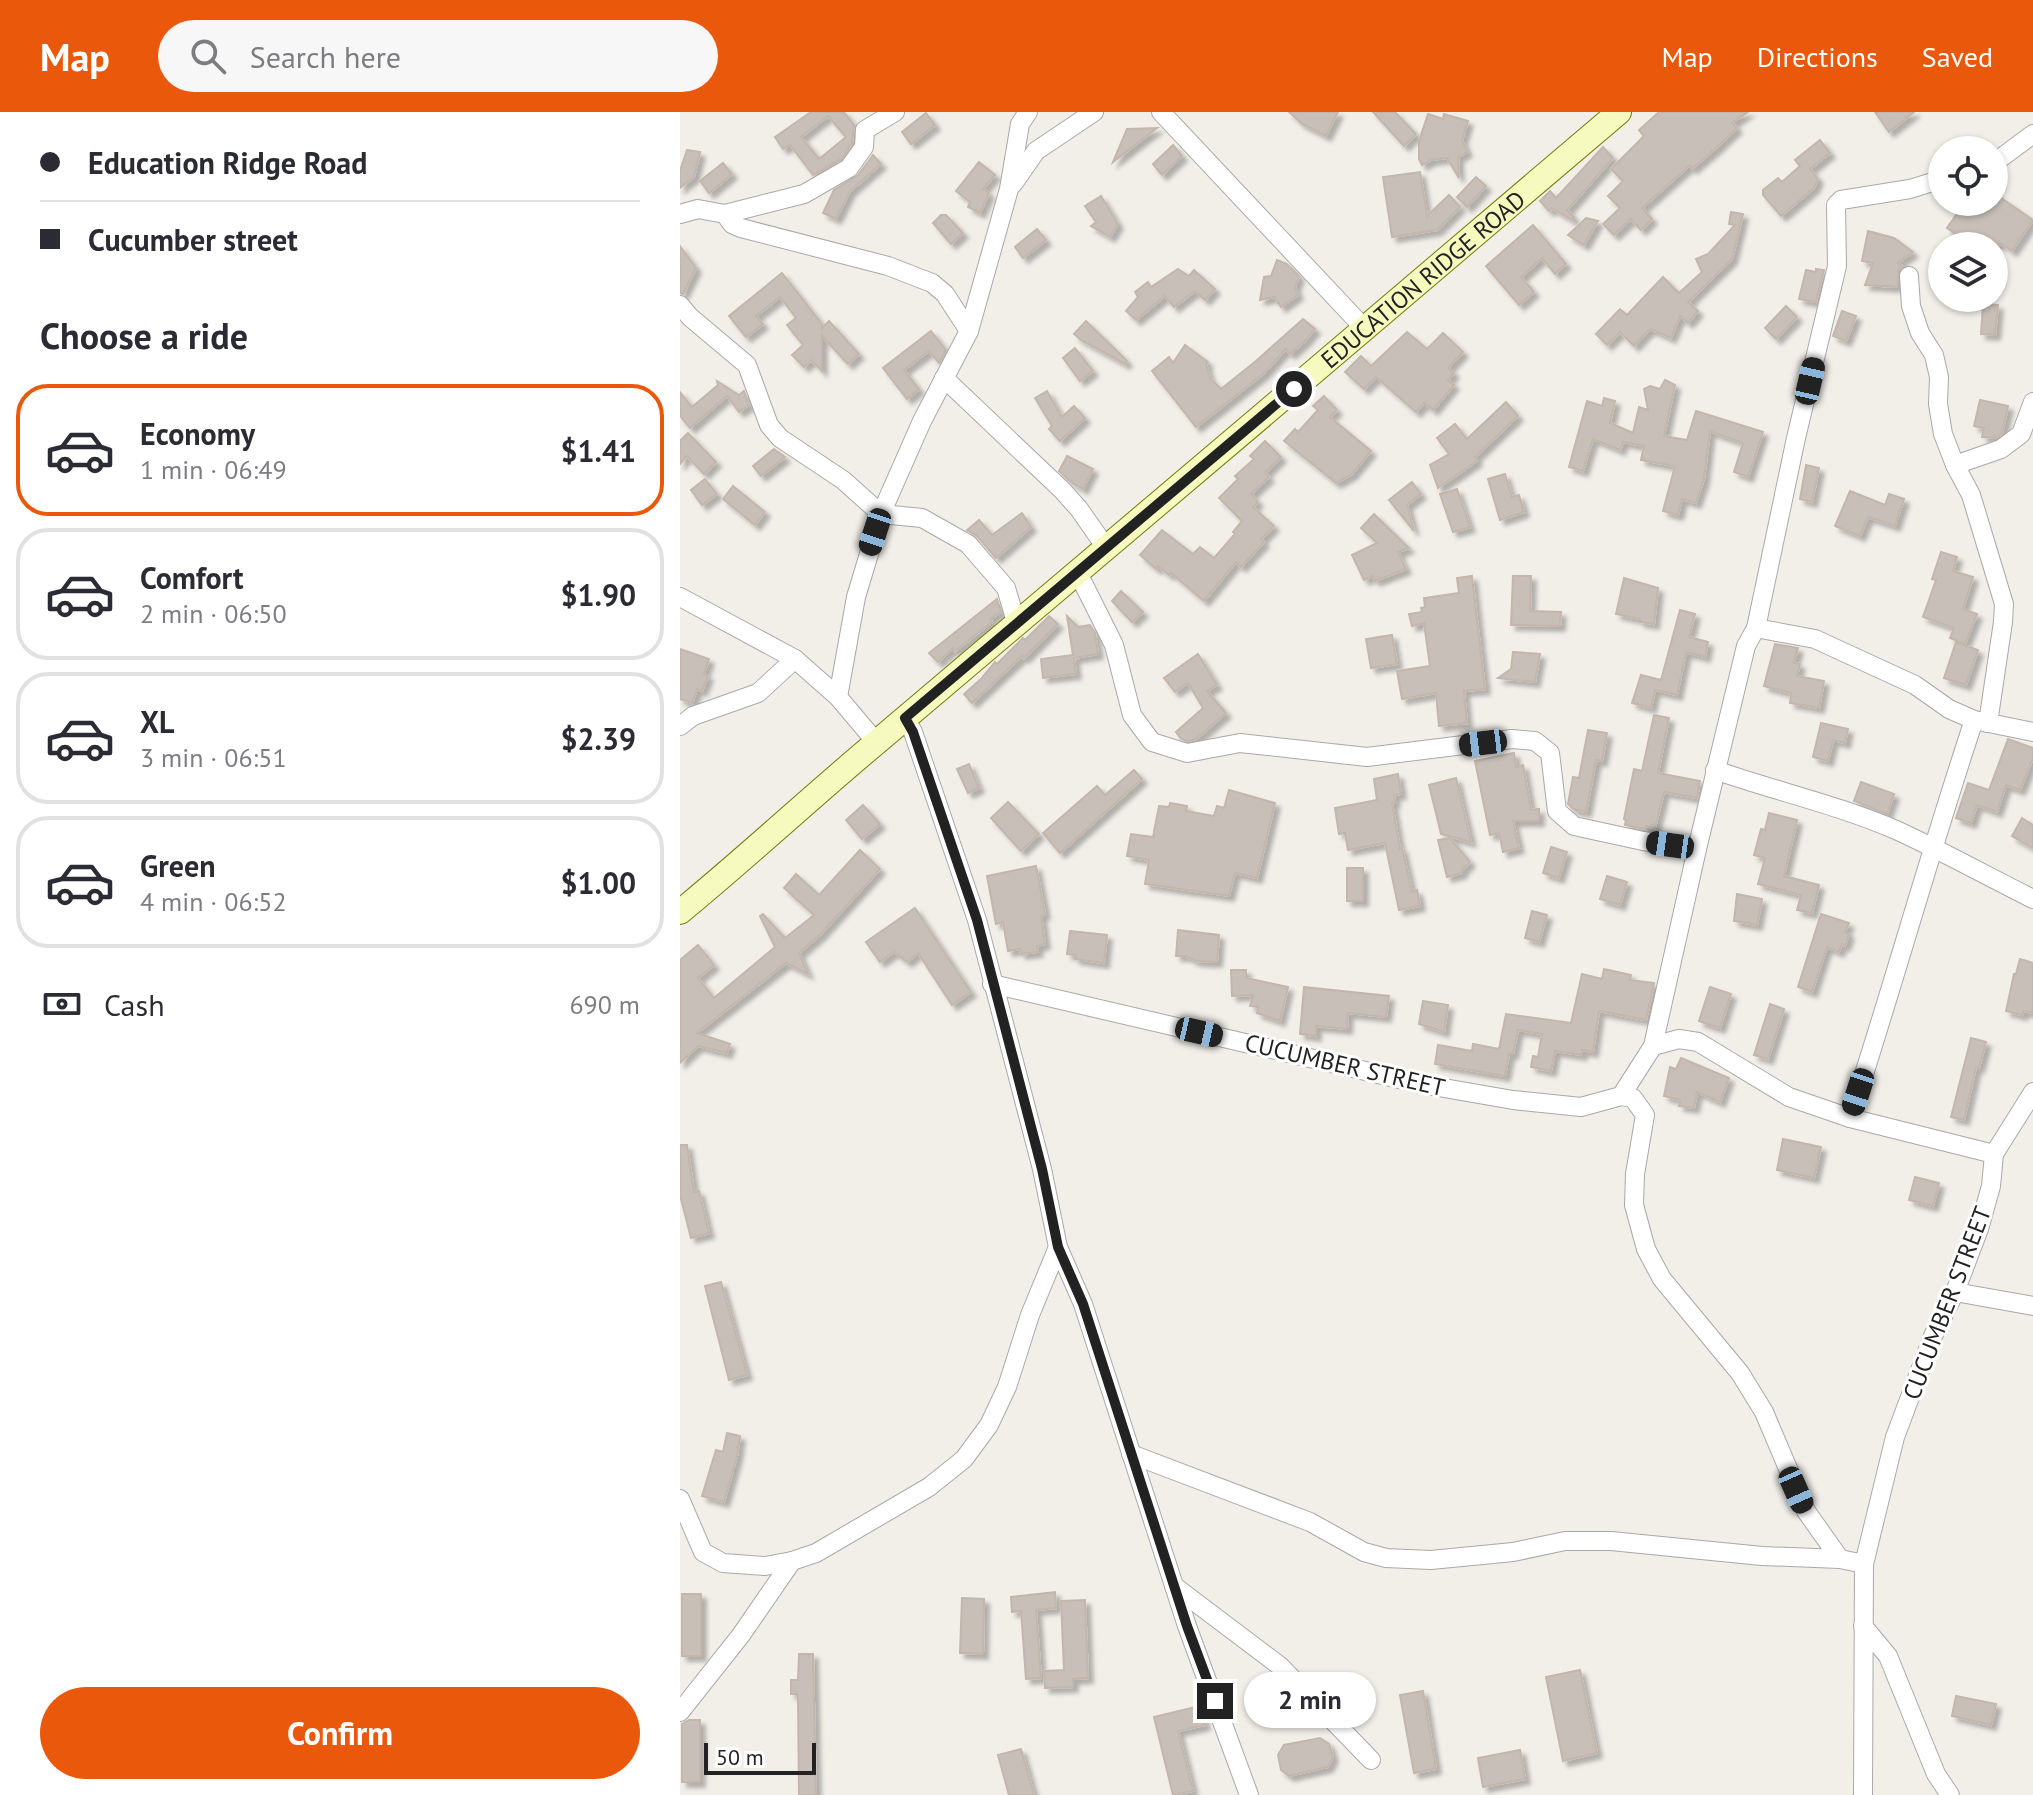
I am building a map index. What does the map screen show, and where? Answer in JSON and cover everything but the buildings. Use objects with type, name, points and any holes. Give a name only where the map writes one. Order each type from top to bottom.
[{"type":"main road","name":"EDUCATION RIDGE ROAD","points":[[680,912],[746,858],[876,742],[1107,549],[1606,116]]},
{"type":"street","points":[[680,214],[698,209],[725,214],[804,194],[849,168],[864,147],[863,121],[895,112]]},
{"type":"street","points":[[838,697],[856,597],[881,514],[969,331],[1009,189],[1020,124],[1028,112]]},
{"type":"street","points":[[1009,189],[1036,151],[1094,112]]},
{"type":"street","points":[[1161,112],[1364,328]]},
{"type":"street","points":[[2008,153],[2033,134]]},
{"type":"street","points":[[1840,1559],[1806,1511],[1764,1412],[1740,1373],[1662,1279],[1646,1249],[1634,1205],[1635,1174],[1645,1115],[1633,1098],[1621,1096],[1653,1046],[1715,770],[1746,646],[1756,628],[1796,438],[1837,266],[1836,205],[1841,200],[1928,183]]},
{"type":"street","points":[[725,214],[732,224],[741,228],[888,266],[932,283],[945,294],[969,331]]},
{"type":"street","points":[[1850,1118],[1884,1015],[1931,848],[1981,721],[2002,636],[2004,604],[1971,495],[1943,434],[1938,404],[1939,377],[1934,355],[1920,333],[1911,306],[1909,276]]},
{"type":"street","points":[[680,305],[747,365],[773,431],[843,480],[881,514],[922,518],[968,544],[1006,588],[1017,625]]},
{"type":"street","points":[[944,378],[1062,490],[1107,549]]},
{"type":"street","points":[[1955,465],[2001,449],[2021,434],[2033,402]]},
{"type":"street","points":[[1078,573],[1114,645],[1132,715],[1152,742],[1187,753],[1240,743],[1367,757],[1512,739],[1535,741],[1550,753],[1557,811],[1574,826],[1697,849]]},
{"type":"street","points":[[680,597],[795,659],[838,697],[876,742]]},
{"type":"street","points":[[1756,628],[1815,639],[1915,685],[1934,700],[1981,721],[2033,732]]},
{"type":"street","points":[[680,726],[693,716],[758,693],[795,659]]},
{"type":"street","points":[[905,718],[913,732],[977,920],[1042,1169],[1058,1247],[1083,1304],[1174,1586],[1249,1795]]},
{"type":"street","points":[[1715,770],[1896,830],[2033,899]]},
{"type":"street","name":"CUCUMBER STREET","points":[[992,984],[1436,1087],[1581,1107],[1621,1096]]},
{"type":"street","points":[[1653,1046],[1679,1039],[1698,1042],[1789,1097],[1850,1118],[1994,1154],[2033,1092]]},
{"type":"street","name":"CUCUMBER STREET","points":[[1863,1795],[1864,1564],[1895,1437],[1933,1336],[1955,1292],[1979,1229],[1991,1186],[1994,1154]]},
{"type":"street","points":[[680,1499],[703,1552],[723,1563],[746,1566],[792,1561],[816,1553],[929,1487],[964,1459],[989,1425],[1007,1387],[1030,1315],[1058,1247]]},
{"type":"street","points":[[1955,1292],[2033,1306]]},
{"type":"street","points":[[1131,1454],[1310,1522],[1352,1546],[1386,1558],[1431,1560],[1513,1552],[1565,1541],[1611,1541],[1762,1556],[1840,1559],[1864,1564]]},
{"type":"street","points":[[680,1712],[741,1635],[792,1561]]},
{"type":"street","points":[[1174,1586],[1280,1666],[1371,1760]]},
{"type":"street","points":[[1863,1626],[1888,1656],[1936,1774],[1950,1795]]},
{"type":"route","points":[[1215,1701],[1187,1626],[1083,1304],[1058,1247],[1042,1169],[977,920],[913,732],[905,718],[1294,389]]}]
